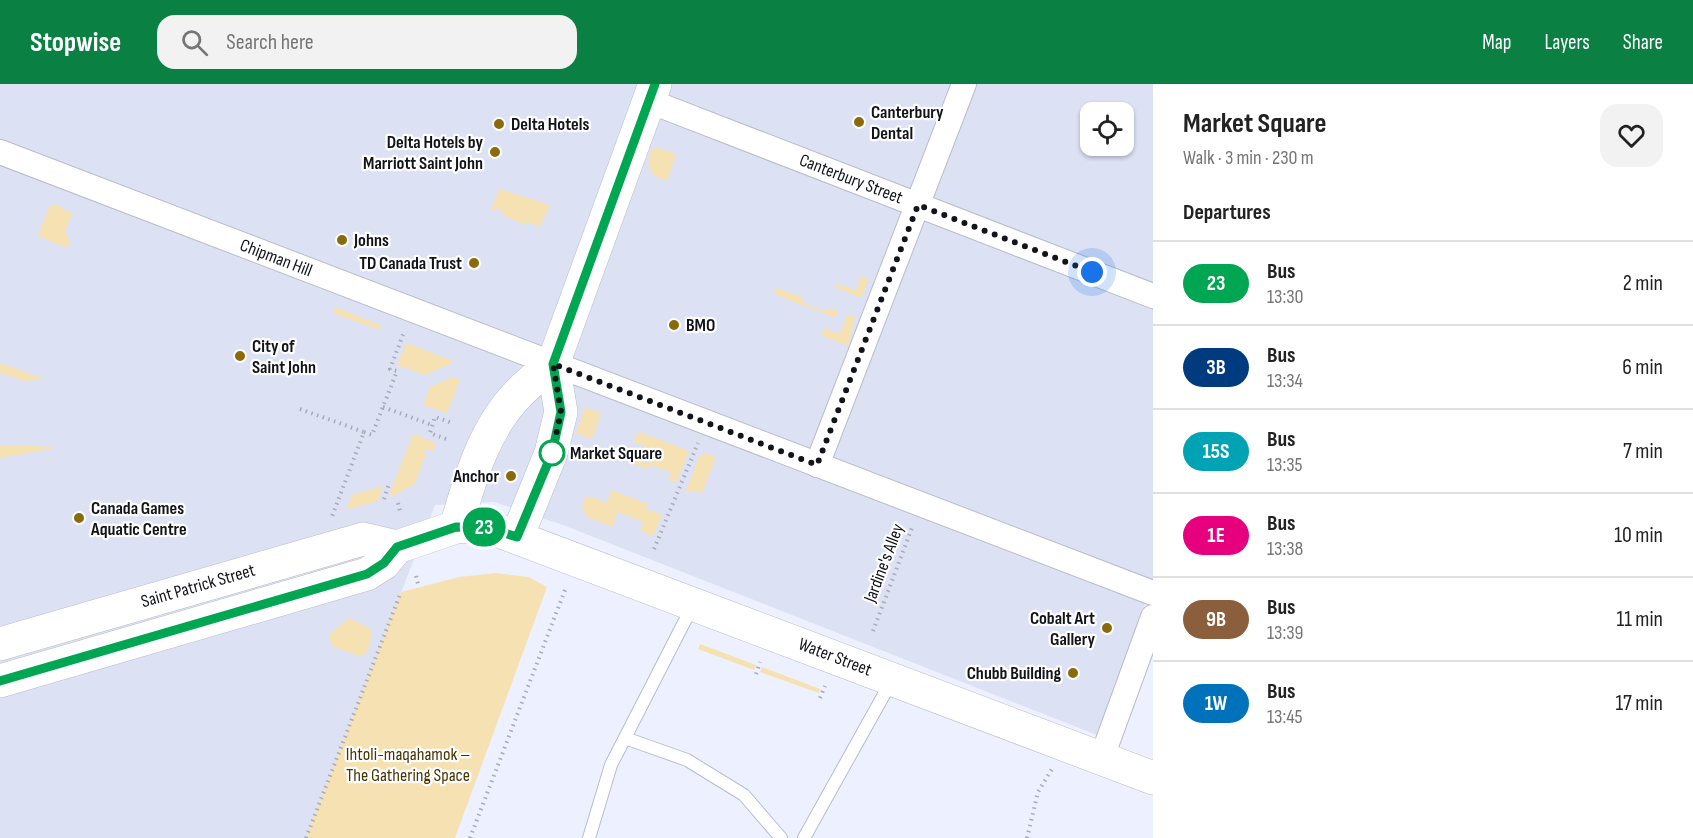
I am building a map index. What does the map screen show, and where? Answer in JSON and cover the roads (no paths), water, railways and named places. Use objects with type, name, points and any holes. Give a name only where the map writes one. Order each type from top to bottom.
[{"type":"main road","points":[[553,364],[518,393],[500,416],[484,445],[456,527],[488,528],[517,537],[552,453],[561,412],[553,364],[652,92]]},
{"type":"main road","name":"Saint Patrick Street","points":[[0,644],[363,539],[397,547],[456,527]]},
{"type":"main road","name":"Water Street","points":[[517,537],[1153,778]]},
{"type":"main road","name":"Saint Patrick Street","points":[[0,681],[367,574],[384,563],[397,547]]},
{"type":"street","points":[[817,465],[964,84]]},
{"type":"street","name":"Canterbury Street","points":[[652,92],[918,205],[1153,296]]},
{"type":"street","name":"Chipman Hill","points":[[0,152],[1153,593]]},
{"type":"street","points":[[1102,757],[1153,617]]},
{"type":"lane","points":[[589,838],[611,765],[693,604]]},
{"type":"lane","points":[[804,838],[893,678]]},
{"type":"lane","points":[[625,738],[687,760],[744,795],[781,838]]},
{"type":"place","name":"Canterbury Dental","points":[[859,122]]},
{"type":"place","name":"Delta Hotels","points":[[499,124]]},
{"type":"place","name":"Delta Hotels by Marriott Saint John","points":[[495,152]]},
{"type":"place","name":"Johns","points":[[342,240]]},
{"type":"place","name":"TD Canada Trust","points":[[474,263]]},
{"type":"place","name":"BMO","points":[[674,325]]},
{"type":"place","name":"City of Saint John","points":[[240,356]]},
{"type":"place","name":"Market Square","points":[[552,453]]},
{"type":"place","name":"Anchor","points":[[511,476]]},
{"type":"place","name":"Canada Games Aquatic Centre","points":[[79,518]]},
{"type":"place","name":"Cobalt Art Gallery","points":[[1107,628]]},
{"type":"place","name":"Chubb Building","points":[[1073,673]]},
{"type":"park label","name":"Ihtoli-maqahamok – The Gathering Space","points":[[408,764]]}]
